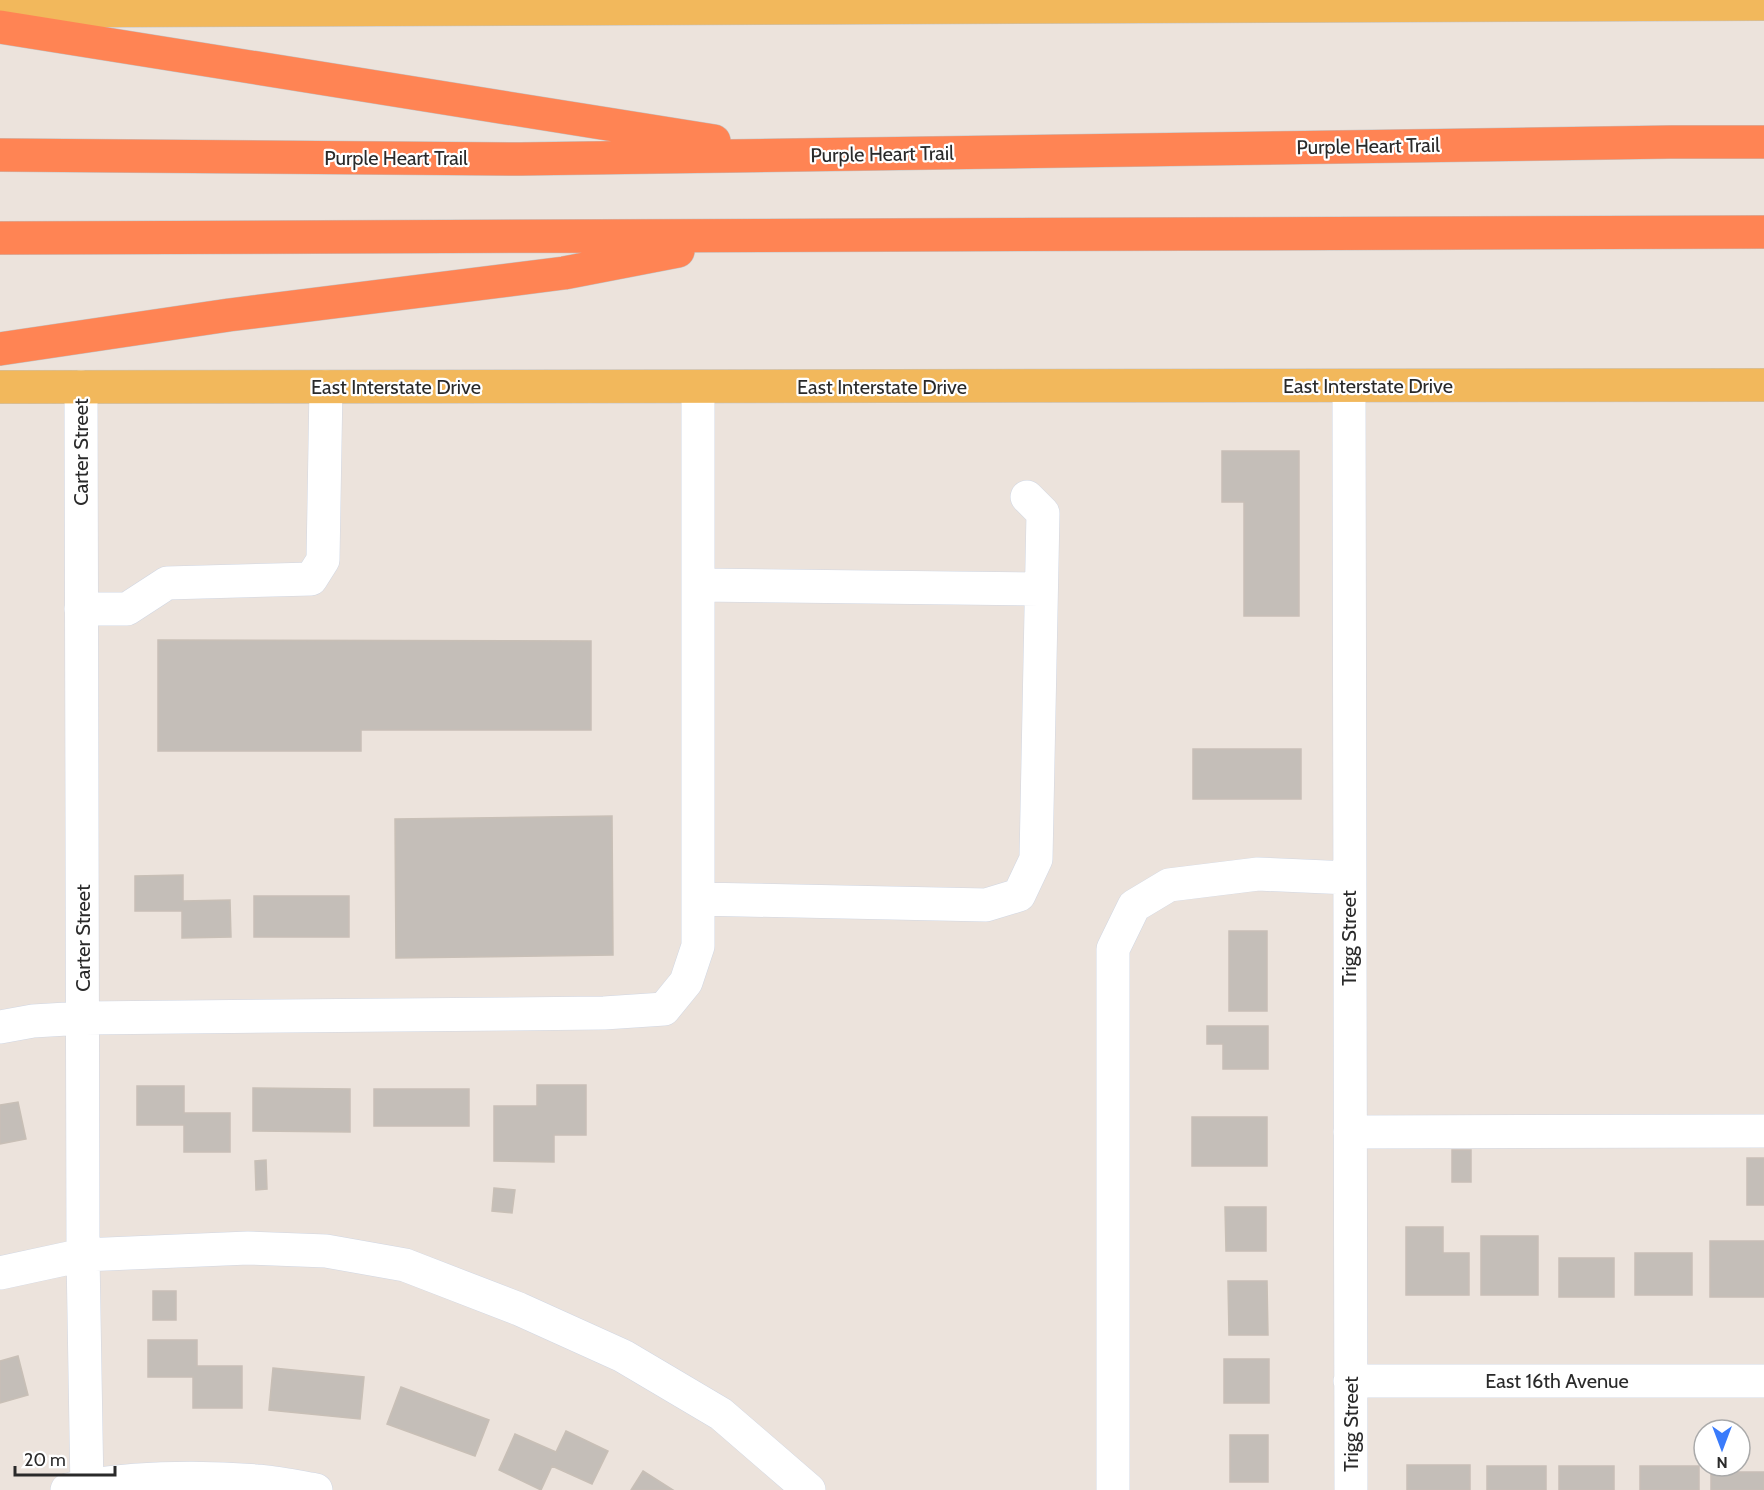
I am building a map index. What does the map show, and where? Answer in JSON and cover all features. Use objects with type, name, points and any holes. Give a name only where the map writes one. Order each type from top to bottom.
[{"type":"highway","points":[[0,27],[799,155]]},
{"type":"highway","name":"Purple Heart Trail","points":[[0,155],[520,159],[1764,142]]},
{"type":"highway","points":[[0,238],[1764,231]]},
{"type":"highway","points":[[0,349],[229,315],[564,273],[753,236]]},
{"type":"main road","points":[[0,11],[1713,2],[1764,4]]},
{"type":"main road","name":"East Interstate Drive","points":[[0,387],[1764,385]]},
{"type":"street","name":"Trigg Street","points":[[1349,386],[1351,1490]]},
{"type":"street","name":"Carter Street","points":[[81,387],[84,1017],[81,1488]]},
{"type":"street","points":[[81,609],[127,609],[167,583],[311,579],[324,560],[326,387]]},
{"type":"street","points":[[0,1027],[33,1021],[84,1017],[604,1012],[664,1009],[686,982],[698,946],[698,387]]},
{"type":"street","points":[[698,899],[986,905],[1019,895],[1036,859],[1042,513],[1027,497]]},
{"type":"street","points":[[698,585],[1040,589]]},
{"type":"street","points":[[1113,1490],[1113,949],[1134,906],[1169,885],[1258,874],[1349,878]]},
{"type":"street","points":[[1350,1132],[1764,1131]]},
{"type":"street","points":[[0,1273],[83,1255],[248,1248],[326,1251],[405,1265],[519,1309],[623,1356],[721,1414],[809,1490]]},
{"type":"street","name":"East 16th Avenue","points":[[1350,1381],[1764,1381]]},
{"type":"street","points":[[81,1488],[172,1479],[257,1481],[316,1490]]},
{"type":"building","points":[[1222,451],[1299,451],[1299,616],[1244,616],[1244,502],[1222,502]]},
{"type":"building","points":[[158,640],[591,641],[591,730],[361,730],[361,751],[158,751]]},
{"type":"building","points":[[1193,749],[1301,749],[1301,799],[1193,799]]},
{"type":"building","points":[[612,816],[613,955],[396,958],[395,819]]},
{"type":"building","points":[[183,875],[183,901],[230,900],[231,937],[182,938],[182,911],[135,911],[135,876]]},
{"type":"building","points":[[254,896],[349,896],[349,937],[254,937]]},
{"type":"building","points":[[1229,931],[1267,931],[1267,1011],[1229,1011]]},
{"type":"building","points":[[1207,1026],[1268,1026],[1268,1069],[1223,1069],[1223,1044],[1207,1044]]},
{"type":"building","points":[[537,1085],[586,1085],[586,1135],[554,1135],[554,1162],[494,1161],[494,1106],[537,1106]]},
{"type":"building","points":[[137,1086],[184,1086],[184,1113],[230,1113],[230,1152],[184,1152],[184,1125],[137,1125]]},
{"type":"building","points":[[253,1088],[350,1089],[350,1132],[253,1131]]},
{"type":"building","points":[[374,1089],[469,1089],[469,1126],[374,1126]]},
{"type":"building","points":[[18,1102],[26,1139],[0,1144],[0,1105]]},
{"type":"building","points":[[1192,1117],[1267,1117],[1267,1166],[1192,1166]]},
{"type":"building","points":[[1452,1150],[1471,1150],[1471,1182],[1452,1182]]},
{"type":"building","points":[[1747,1158],[1764,1158],[1764,1205],[1747,1205]]},
{"type":"building","points":[[266,1160],[267,1189],[256,1190],[255,1161]]},
{"type":"building","points":[[494,1188],[515,1190],[512,1213],[492,1211]]},
{"type":"building","points":[[1225,1207],[1266,1207],[1266,1251],[1226,1251]]},
{"type":"building","points":[[1406,1227],[1443,1227],[1443,1253],[1469,1253],[1469,1295],[1406,1295]]},
{"type":"building","points":[[1481,1236],[1538,1236],[1538,1295],[1481,1295]]},
{"type":"building","points":[[1710,1241],[1764,1241],[1764,1297],[1710,1297]]},
{"type":"building","points":[[1635,1253],[1692,1253],[1692,1295],[1635,1295]]},
{"type":"building","points":[[1559,1258],[1614,1258],[1614,1297],[1559,1297]]},
{"type":"building","points":[[1228,1281],[1267,1281],[1268,1335],[1229,1335]]},
{"type":"building","points":[[153,1291],[176,1291],[176,1320],[153,1320]]},
{"type":"building","points":[[148,1340],[197,1340],[197,1366],[242,1366],[242,1408],[193,1408],[193,1377],[148,1377]]},
{"type":"building","points":[[18,1356],[28,1395],[0,1403],[0,1361]]},
{"type":"building","points":[[1224,1359],[1269,1359],[1269,1403],[1224,1403]]},
{"type":"building","points":[[273,1368],[364,1377],[360,1419],[269,1410]]},
{"type":"building","points":[[401,1387],[489,1420],[475,1456],[387,1424]]},
{"type":"building","points":[[566,1431],[608,1451],[592,1484],[552,1466],[541,1490],[499,1470],[515,1434],[556,1452]]},
{"type":"building","points":[[1230,1435],[1268,1435],[1268,1482],[1230,1482]]},
{"type":"building","points":[[1407,1465],[1470,1465],[1470,1490],[1407,1490]]},
{"type":"building","points":[[1487,1466],[1546,1466],[1546,1490],[1487,1490]]},
{"type":"building","points":[[1559,1466],[1614,1466],[1614,1490],[1559,1490]]},
{"type":"building","points":[[1640,1466],[1692,1466],[1692,1478],[1699,1478],[1699,1490],[1640,1490]]},
{"type":"building","points":[[643,1471],[673,1490],[631,1490]]},
{"type":"building","points":[[1752,1472],[1764,1472],[1764,1490],[1711,1490],[1711,1478],[1752,1478]]}]
